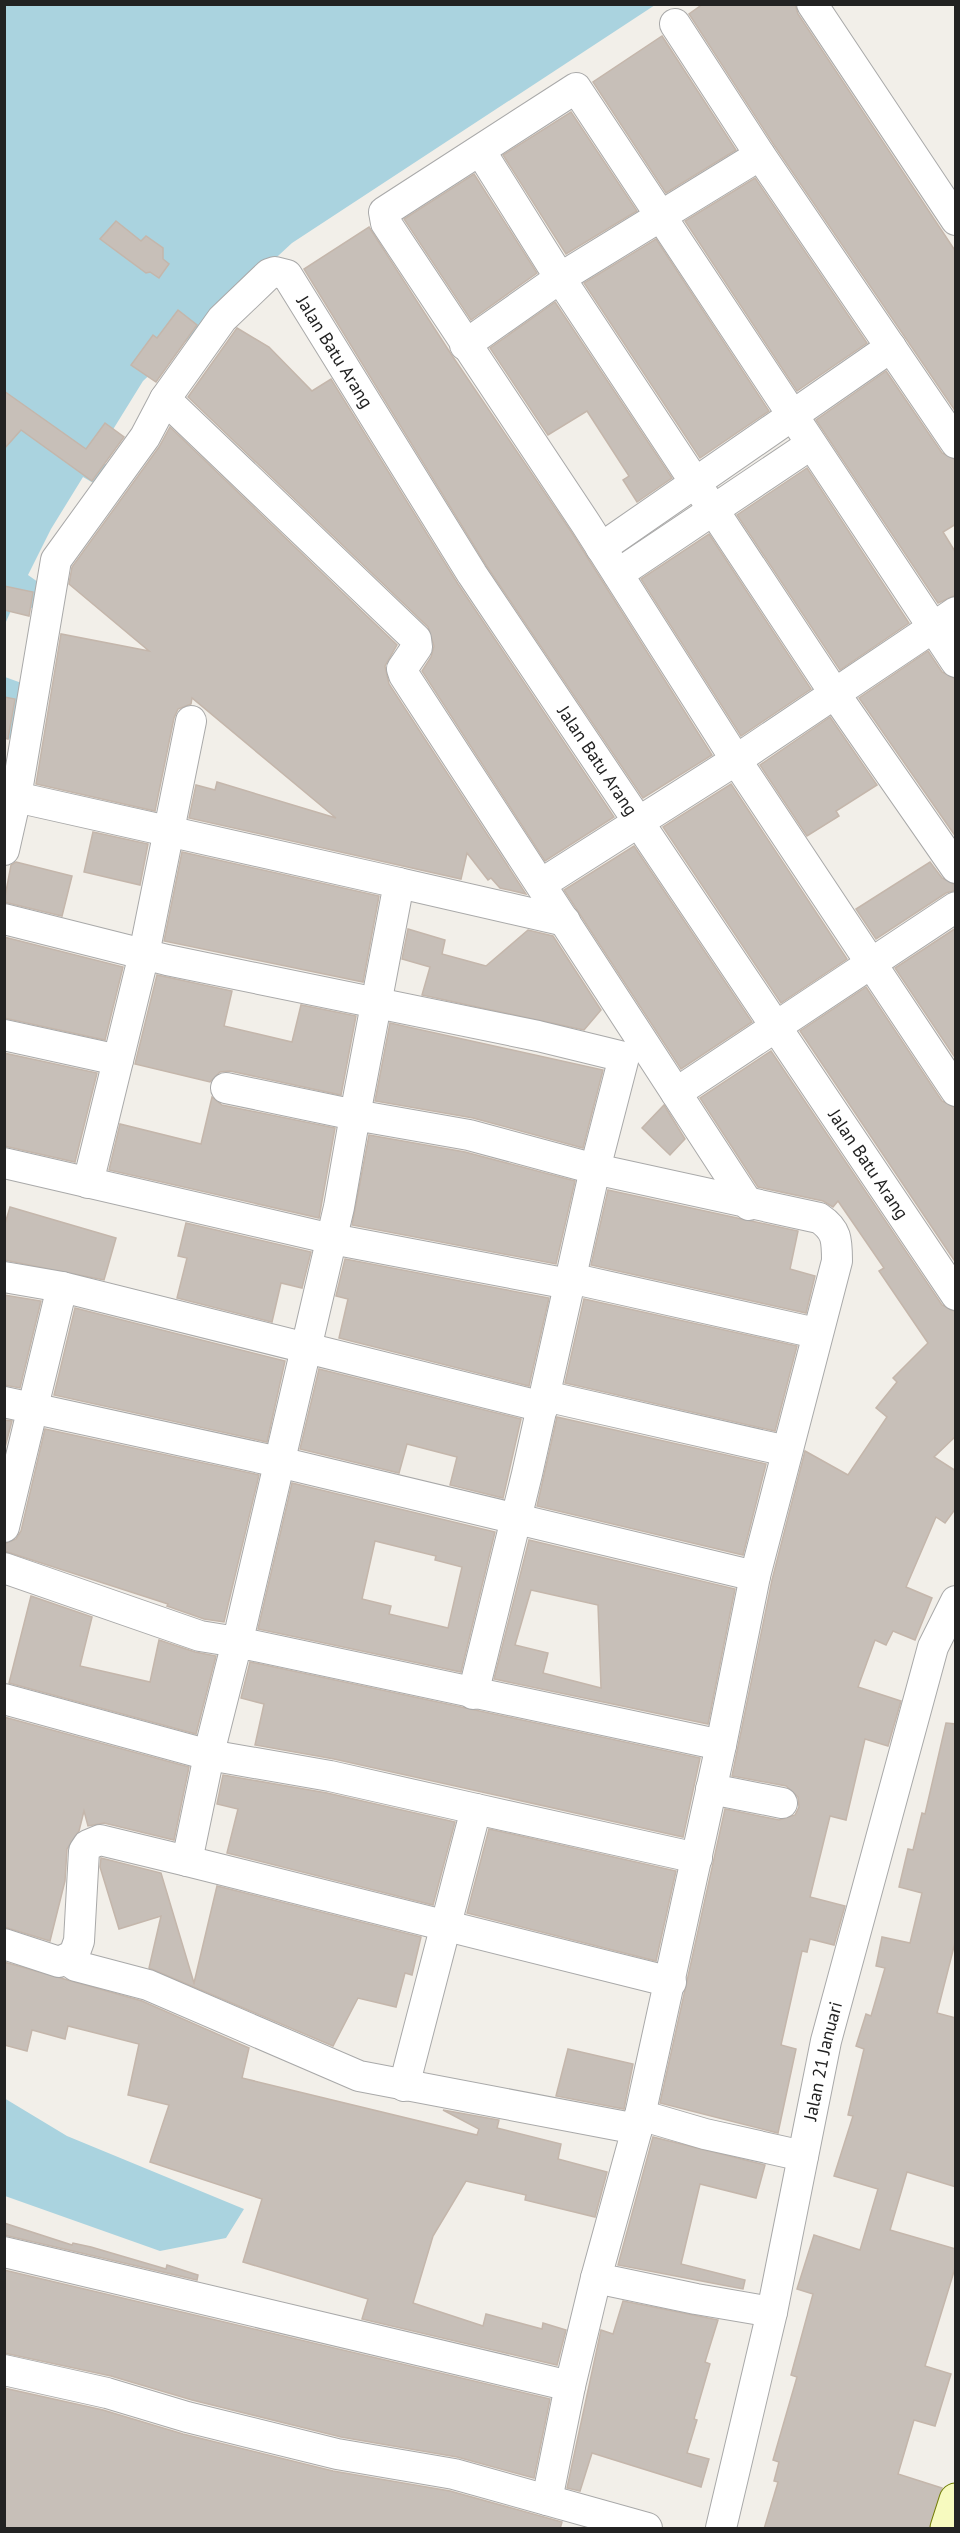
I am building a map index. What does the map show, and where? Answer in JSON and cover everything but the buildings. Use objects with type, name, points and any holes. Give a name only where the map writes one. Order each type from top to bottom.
[{"type":"main road","points":[[947,2529],[956,2500]]},
{"type":"street","points":[[812,4],[956,220]]},
{"type":"street","points":[[675,24],[760,155],[956,443]]},
{"type":"street","points":[[956,662],[944,620],[810,445],[576,88],[481,152],[387,210],[383,216],[465,345],[601,548],[870,964],[956,1091]]},
{"type":"street","points":[[481,152],[560,278],[715,508],[835,694],[956,868]]},
{"type":"street","points":[[465,345],[560,278],[760,155]]},
{"type":"street","name":"Jalan Batu Arang","points":[[165,399],[222,319],[269,274],[282,273],[292,279],[472,574],[956,1295]]},
{"type":"street","points":[[601,548],[891,347]]},
{"type":"street","points":[[4,849],[16,797],[53,567],[145,437],[165,399],[416,639],[417,647],[402,669],[404,675],[749,1205]]},
{"type":"street","points":[[618,574],[810,445]]},
{"type":"street","points":[[541,884],[736,760],[944,620]]},
{"type":"street","points":[[88,1183],[144,954],[167,830],[191,721]]},
{"type":"street","points":[[16,797],[565,921]]},
{"type":"street","points":[[187,1861],[209,1755],[332,1239],[399,883]]},
{"type":"street","points":[[676,1093],[956,907]]},
{"type":"street","points":[[4,919],[144,954],[621,1055],[624,1062],[595,1169],[544,1401],[473,1694]]},
{"type":"street","points":[[4,1035],[118,1060]]},
{"type":"street","points":[[226,1088],[469,1135],[595,1169],[749,1205],[819,1218],[831,1226],[837,1234],[837,1261],[816,1333],[755,1576],[671,1982],[639,2122],[570,2386],[547,2500]]},
{"type":"street","points":[[4,1163],[332,1239],[570,1281],[816,1333]]},
{"type":"street","points":[[4,1277],[62,1287],[544,1401],[787,1451]]},
{"type":"street","points":[[4,1527],[18,1405],[62,1287]]},
{"type":"street","points":[[18,1405],[279,1462],[755,1576]]},
{"type":"street","points":[[4,1568],[200,1636],[720,1746]]},
{"type":"street","name":"Jalan 21 Januari","points":[[721,2529],[772,2312],[826,2041],[933,1647],[956,1601]]},
{"type":"street","points":[[4,1699],[209,1755],[330,1776],[697,1858]]},
{"type":"street","points":[[711,1789],[782,1803]]},
{"type":"street","points":[[404,2086],[476,1809]]},
{"type":"street","points":[[4,1944],[58,1962],[74,1956],[79,1941],[84,1851],[88,1845],[100,1840],[671,1982]]},
{"type":"street","points":[[67,1960],[76,1966],[148,1985],[359,2076],[404,2086],[639,2122],[803,2156]]},
{"type":"street","points":[[4,2252],[570,2386]]},
{"type":"street","points":[[597,2278],[696,2300],[772,2312]]},
{"type":"street","points":[[4,2370],[106,2393],[187,2417],[337,2454],[454,2474],[647,2529]]},
{"type":"water","points":[[5,5],[655,5],[292,243],[143,381],[96,457],[115,471],[102,488],[83,477],[51,529],[28,575],[45,587],[40,610],[14,604],[5,624]]},
{"type":"water","points":[[5,677],[27,685],[14,735],[9,739],[5,738]]},
{"type":"water","points":[[4,2098],[67,2136],[244,2209],[226,2238],[160,2251],[5,2196]]}]
